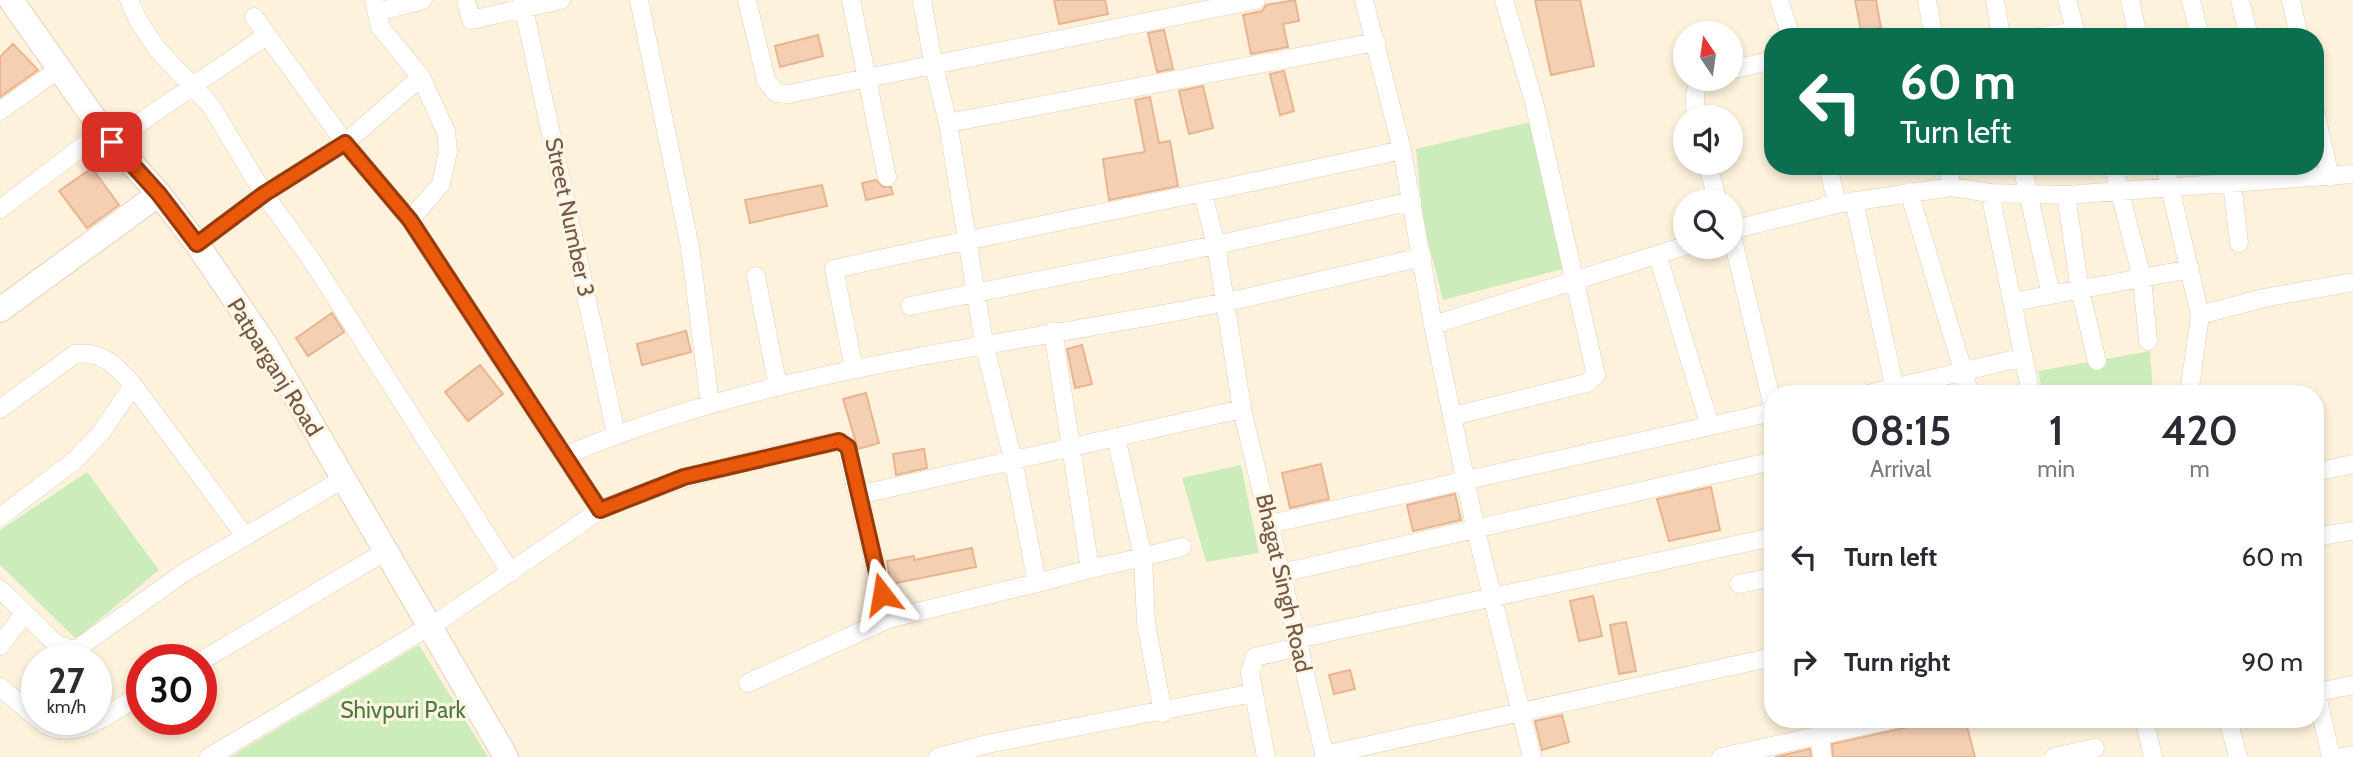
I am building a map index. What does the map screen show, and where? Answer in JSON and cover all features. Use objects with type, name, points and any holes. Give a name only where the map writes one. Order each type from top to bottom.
[{"type":"street","name":"Patparganj Road","points":[[11,0],[108,137],[159,194],[197,244],[265,345],[506,757]]},
{"type":"street","points":[[129,0],[139,22],[158,50],[211,106],[264,194],[311,259],[511,573]]},
{"type":"street","points":[[410,220],[441,184],[448,151],[446,132],[421,77],[386,38],[375,6],[423,0]]},
{"type":"street","points":[[466,0],[471,20],[523,3],[561,0]]},
{"type":"street","points":[[639,0],[690,247],[710,404]]},
{"type":"street","points":[[747,0],[766,80],[776,93],[867,79],[933,62],[1256,0]]},
{"type":"street","points":[[851,0],[887,177]]},
{"type":"street","points":[[922,0],[948,123],[984,343],[1013,460],[1037,583]]},
{"type":"street","points":[[1364,0],[1402,150],[1433,325],[1476,531],[1532,757]]},
{"type":"street","points":[[1454,416],[1593,380],[1597,369],[1534,102],[1504,0]]},
{"type":"street","points":[[1779,0],[1788,28]]},
{"type":"street","points":[[1927,0],[1932,28]]},
{"type":"street","points":[[1995,0],[2000,28]]},
{"type":"street","points":[[2068,0],[2075,28]]},
{"type":"street","points":[[2130,0],[2136,28]]},
{"type":"street","points":[[2191,0],[2198,28]]},
{"type":"street","points":[[2240,0],[2247,28]]},
{"type":"street","points":[[2291,0],[2297,28]]},
{"type":"street","name":"Street Number 3","points":[[523,3],[616,433]]},
{"type":"street","points":[[254,17],[345,143],[410,220],[600,510]]},
{"type":"street","points":[[0,209],[108,137],[193,86],[267,35]]},
{"type":"street","points":[[948,123],[1376,42]]},
{"type":"street","points":[[1743,67],[1764,62]]},
{"type":"street","points":[[0,111],[59,69]]},
{"type":"street","points":[[197,244],[264,194],[345,143],[421,77]]},
{"type":"street","points":[[854,369],[834,269],[966,240],[1203,194],[1402,150]]},
{"type":"street","points":[[2324,151],[2330,177]]},
{"type":"street","points":[[2306,175],[2330,177],[2353,174]]},
{"type":"street","points":[[1832,175],[1845,203],[1894,385]]},
{"type":"street","points":[[1950,175],[1951,187]]},
{"type":"street","points":[[2023,175],[2051,295]]},
{"type":"street","points":[[2115,175],[2142,278],[2148,341]]},
{"type":"street","points":[[2167,175],[2200,315],[2190,385]]},
{"type":"street","points":[[2232,175],[2239,243]]},
{"type":"street","points":[[1743,228],[1845,203],[1951,187],[1990,192],[2066,195],[2234,184],[2273,175]]},
{"type":"street","points":[[1909,192],[1967,385]]},
{"type":"street","points":[[1990,192],[2029,385]]},
{"type":"street","points":[[0,310],[159,194]]},
{"type":"street","name":"Bhagat Singh Road","points":[[1203,194],[1216,245],[1242,409],[1324,756]]},
{"type":"street","points":[[2066,195],[2081,290],[2097,361]]},
{"type":"street","points":[[910,306],[1216,245],[1412,201]]},
{"type":"street","points":[[1433,325],[1673,250]]},
{"type":"street","points":[[1658,256],[1710,426]]},
{"type":"street","points":[[564,456],[616,433],[710,404],[854,369],[984,343],[1226,302],[1422,257]]},
{"type":"street","points":[[1738,259],[1767,385]]},
{"type":"street","points":[[2013,302],[2190,269]]},
{"type":"street","points":[[756,276],[778,387]]},
{"type":"street","points":[[2200,315],[2264,298],[2353,282]]},
{"type":"street","points":[[1053,331],[1090,569]]},
{"type":"street","points":[[0,409],[75,354],[86,352],[102,357],[117,366],[133,385],[245,536]]},
{"type":"street","points":[[1916,385],[2024,357]]},
{"type":"street","points":[[0,517],[43,487],[82,452],[100,434],[133,385]]},
{"type":"street","points":[[858,495],[1242,409]]},
{"type":"street","points":[[1270,524],[1764,412]]},
{"type":"street","points":[[1116,437],[1143,556],[1146,623],[1163,713]]},
{"type":"street","points":[[209,757],[430,625],[511,573],[600,510],[684,477],[839,441],[848,447],[888,619]]},
{"type":"street","points":[[1282,573],[1476,531],[1764,463]]},
{"type":"street","points":[[2324,470],[2353,464]]},
{"type":"street","points":[[0,589],[63,648],[78,648],[185,572],[343,480]]},
{"type":"street","points":[[2324,536],[2353,531]]},
{"type":"street","points":[[1266,757],[1252,693],[1250,673],[1255,657],[1298,643],[1494,596],[1764,539]]},
{"type":"street","points":[[748,683],[888,619],[1182,547]]},
{"type":"street","points":[[217,651],[386,551]]},
{"type":"street","points":[[1740,584],[1764,579]]},
{"type":"street","points":[[0,646],[24,614]]},
{"type":"street","points":[[1324,756],[1764,659]]},
{"type":"street","points":[[2324,688],[2353,685]]},
{"type":"street","points":[[0,687],[21,705]]},
{"type":"street","points":[[938,757],[994,750],[1252,693]]},
{"type":"street","points":[[2324,725],[2331,757]]},
{"type":"street","points":[[1721,757],[1856,728]]},
{"type":"street","points":[[2146,728],[2153,757]]},
{"type":"street","points":[[2230,728],[2238,757]]},
{"type":"street","points":[[1820,736],[1822,757]]},
{"type":"street","points":[[2054,757],[2095,748]]},
{"type":"street","points":[[2342,757],[2353,755]]},
{"type":"green space","points":[[1534,121],[1567,268],[1443,300],[1423,222],[1416,149]]},
{"type":"green space","points":[[2150,351],[2152,385],[2041,385],[2038,371]]},
{"type":"green space","points":[[1241,465],[1259,553],[1206,562],[1182,478]]},
{"type":"green space","points":[[87,472],[159,570],[76,639],[0,565],[0,530]]},
{"type":"green space","name":"Shivpuri Park","points":[[419,645],[488,757],[230,757]]},
{"type":"building","points":[[1054,0],[1105,0],[1108,14],[1059,24]]},
{"type":"building","points":[[1295,0],[1299,21],[1283,24],[1288,47],[1251,54],[1243,15],[1262,11],[1266,5]]},
{"type":"building","points":[[1535,0],[1580,0],[1594,66],[1551,75]]},
{"type":"building","points":[[1855,0],[1876,0],[1881,28],[1860,28]]},
{"type":"building","points":[[1164,30],[1173,69],[1157,72],[1148,33]]},
{"type":"building","points":[[818,35],[823,56],[780,67],[775,46]]},
{"type":"building","points":[[13,44],[38,70],[0,97],[0,57]]},
{"type":"building","points":[[1284,71],[1294,111],[1280,115],[1270,74]]},
{"type":"building","points":[[1203,86],[1213,128],[1189,134],[1179,91]]},
{"type":"building","points":[[1150,97],[1159,143],[1170,141],[1178,186],[1109,200],[1103,159],[1145,152],[1135,100]]},
{"type":"building","points":[[92,168],[119,205],[87,228],[59,191]]},
{"type":"building","points":[[876,180],[883,187],[891,187],[893,194],[866,200],[862,183]]},
{"type":"building","points":[[822,185],[827,206],[750,223],[745,200]]},
{"type":"building","points":[[332,313],[344,332],[308,356],[296,338]]},
{"type":"building","points":[[686,331],[691,352],[642,365],[637,344]]},
{"type":"building","points":[[1082,345],[1092,384],[1075,388],[1067,349]]},
{"type":"building","points":[[480,365],[503,394],[468,421],[445,392]]},
{"type":"building","points":[[866,393],[879,443],[858,449],[843,399]]},
{"type":"building","points":[[924,449],[927,468],[896,475],[893,454]]},
{"type":"building","points":[[1321,464],[1329,499],[1290,508],[1282,473]]},
{"type":"building","points":[[1711,487],[1720,530],[1669,541],[1657,499]]},
{"type":"building","points":[[1455,494],[1461,520],[1413,531],[1407,505]]},
{"type":"building","points":[[972,548],[976,567],[891,584],[887,561],[914,556],[914,560]]},
{"type":"building","points":[[1593,596],[1602,636],[1579,641],[1570,601]]},
{"type":"building","points":[[1626,622],[1636,671],[1619,674],[1610,625]]},
{"type":"building","points":[[1350,670],[1355,689],[1334,694],[1329,675]]},
{"type":"building","points":[[1562,715],[1569,742],[1542,750],[1535,721]]},
{"type":"building","points":[[1904,728],[1967,728],[1975,757],[1833,757],[1832,744]]},
{"type":"building","points":[[1810,749],[1811,757],[1775,757]]},
{"type":"route","points":[[112,142],[159,194],[197,244],[264,194],[345,143],[410,220],[600,510],[651,487],[697,473],[839,441],[848,447],[882,594]]}]
